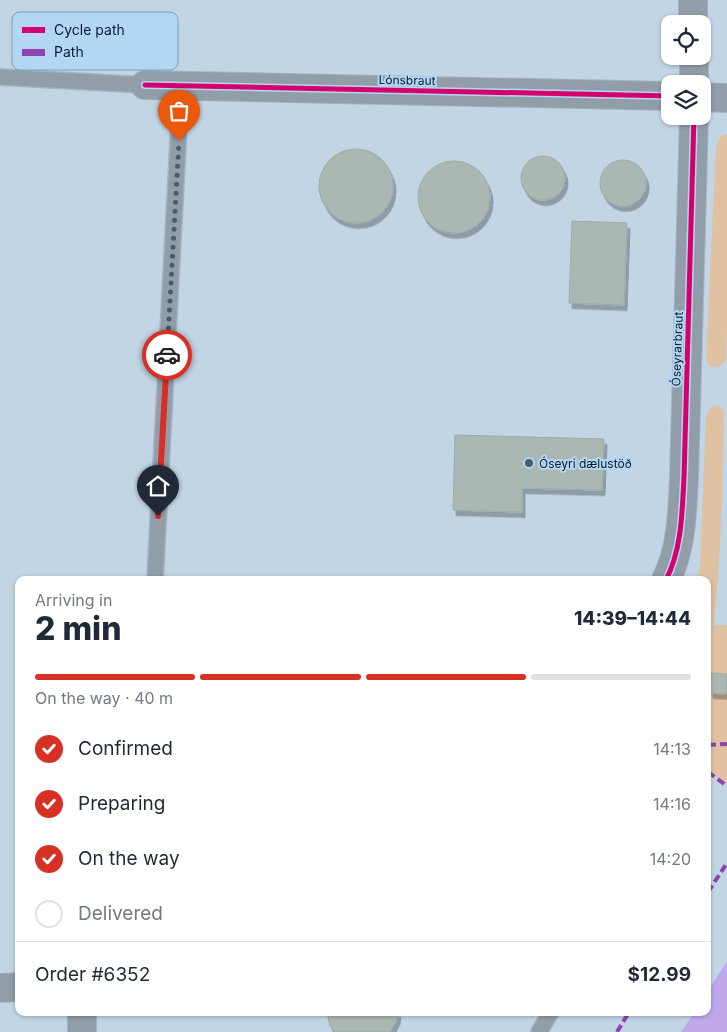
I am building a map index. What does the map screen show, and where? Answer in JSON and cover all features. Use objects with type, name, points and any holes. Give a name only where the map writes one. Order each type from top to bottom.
[{"type":"street","points":[[693,0],[693,15]]},
{"type":"street","name":"Lónsbraut","points":[[144,85],[661,96]]},
{"type":"street","points":[[711,97],[727,98]]},
{"type":"street","name":"Óseyrarbraut","points":[[668,576],[680,538],[684,478],[694,125]]},
{"type":"street","points":[[0,988],[15,988]]},
{"type":"street","points":[[82,1016],[82,1032]]},
{"type":"lane","name":"Lónsbraut","points":[[0,78],[144,85]]},
{"type":"lane","points":[[155,576],[181,86]]},
{"type":"lane","points":[[539,1032],[549,1016]]},
{"type":"shaded area","points":[[727,134],[726,360],[719,367],[711,367],[706,360],[716,146],[721,136]]},
{"type":"shaded area","points":[[712,406],[719,406],[724,412],[721,518],[714,625],[727,625],[727,674],[711,673],[711,576],[698,576],[700,567],[706,416]]},
{"type":"shaded area","points":[[727,680],[727,784],[711,772],[711,693],[726,694]]},
{"type":"shaded area","points":[[727,961],[727,1032],[681,1032],[692,1016],[711,1016],[711,986]]},
{"type":"building","points":[[356,149],[377,155],[387,165],[393,186],[387,207],[377,217],[356,223],[335,217],[325,207],[319,186],[325,165],[335,155]]},
{"type":"building","points":[[543,156],[555,160],[561,166],[565,178],[561,190],[555,196],[543,200],[531,196],[525,190],[521,178],[525,166],[531,160]]},
{"type":"building","points":[[628,160],[632,161],[642,170],[645,174],[645,192],[636,202],[628,206],[618,206],[610,202],[601,192],[600,178],[604,170],[614,161]]},
{"type":"building","points":[[454,161],[468,164],[480,171],[487,183],[490,197],[487,211],[480,223],[468,230],[454,233],[440,230],[428,223],[421,211],[418,197],[421,183],[428,171],[440,164]]},
{"type":"building","points":[[572,221],[627,223],[624,305],[569,303]]},
{"type":"building","name":"Óseyri dælustöð","points":[[455,435],[604,439],[602,490],[522,488],[522,512],[453,510]]},
{"type":"building","points":[[711,673],[727,674],[726,694],[711,693]]},
{"type":"building","points":[[328,1016],[397,1016],[390,1032],[335,1032],[330,1026]]},
{"type":"marked path","points":[[711,745],[727,744]]},
{"type":"marked path","points":[[711,774],[727,786]]},
{"type":"marked path","points":[[711,887],[727,863]]},
{"type":"marked path","points":[[617,1032],[627,1016]]},
{"type":"cycle path","points":[[145,85],[661,96]]},
{"type":"cycle path","points":[[668,576],[678,543],[683,504],[694,125]]},
{"type":"way so far","points":[[167,355],[179,141]]},
{"type":"place","name":"Óseyri dælustöð","points":[[529,463]]},
{"type":"route","points":[[158,516],[167,355]]}]
